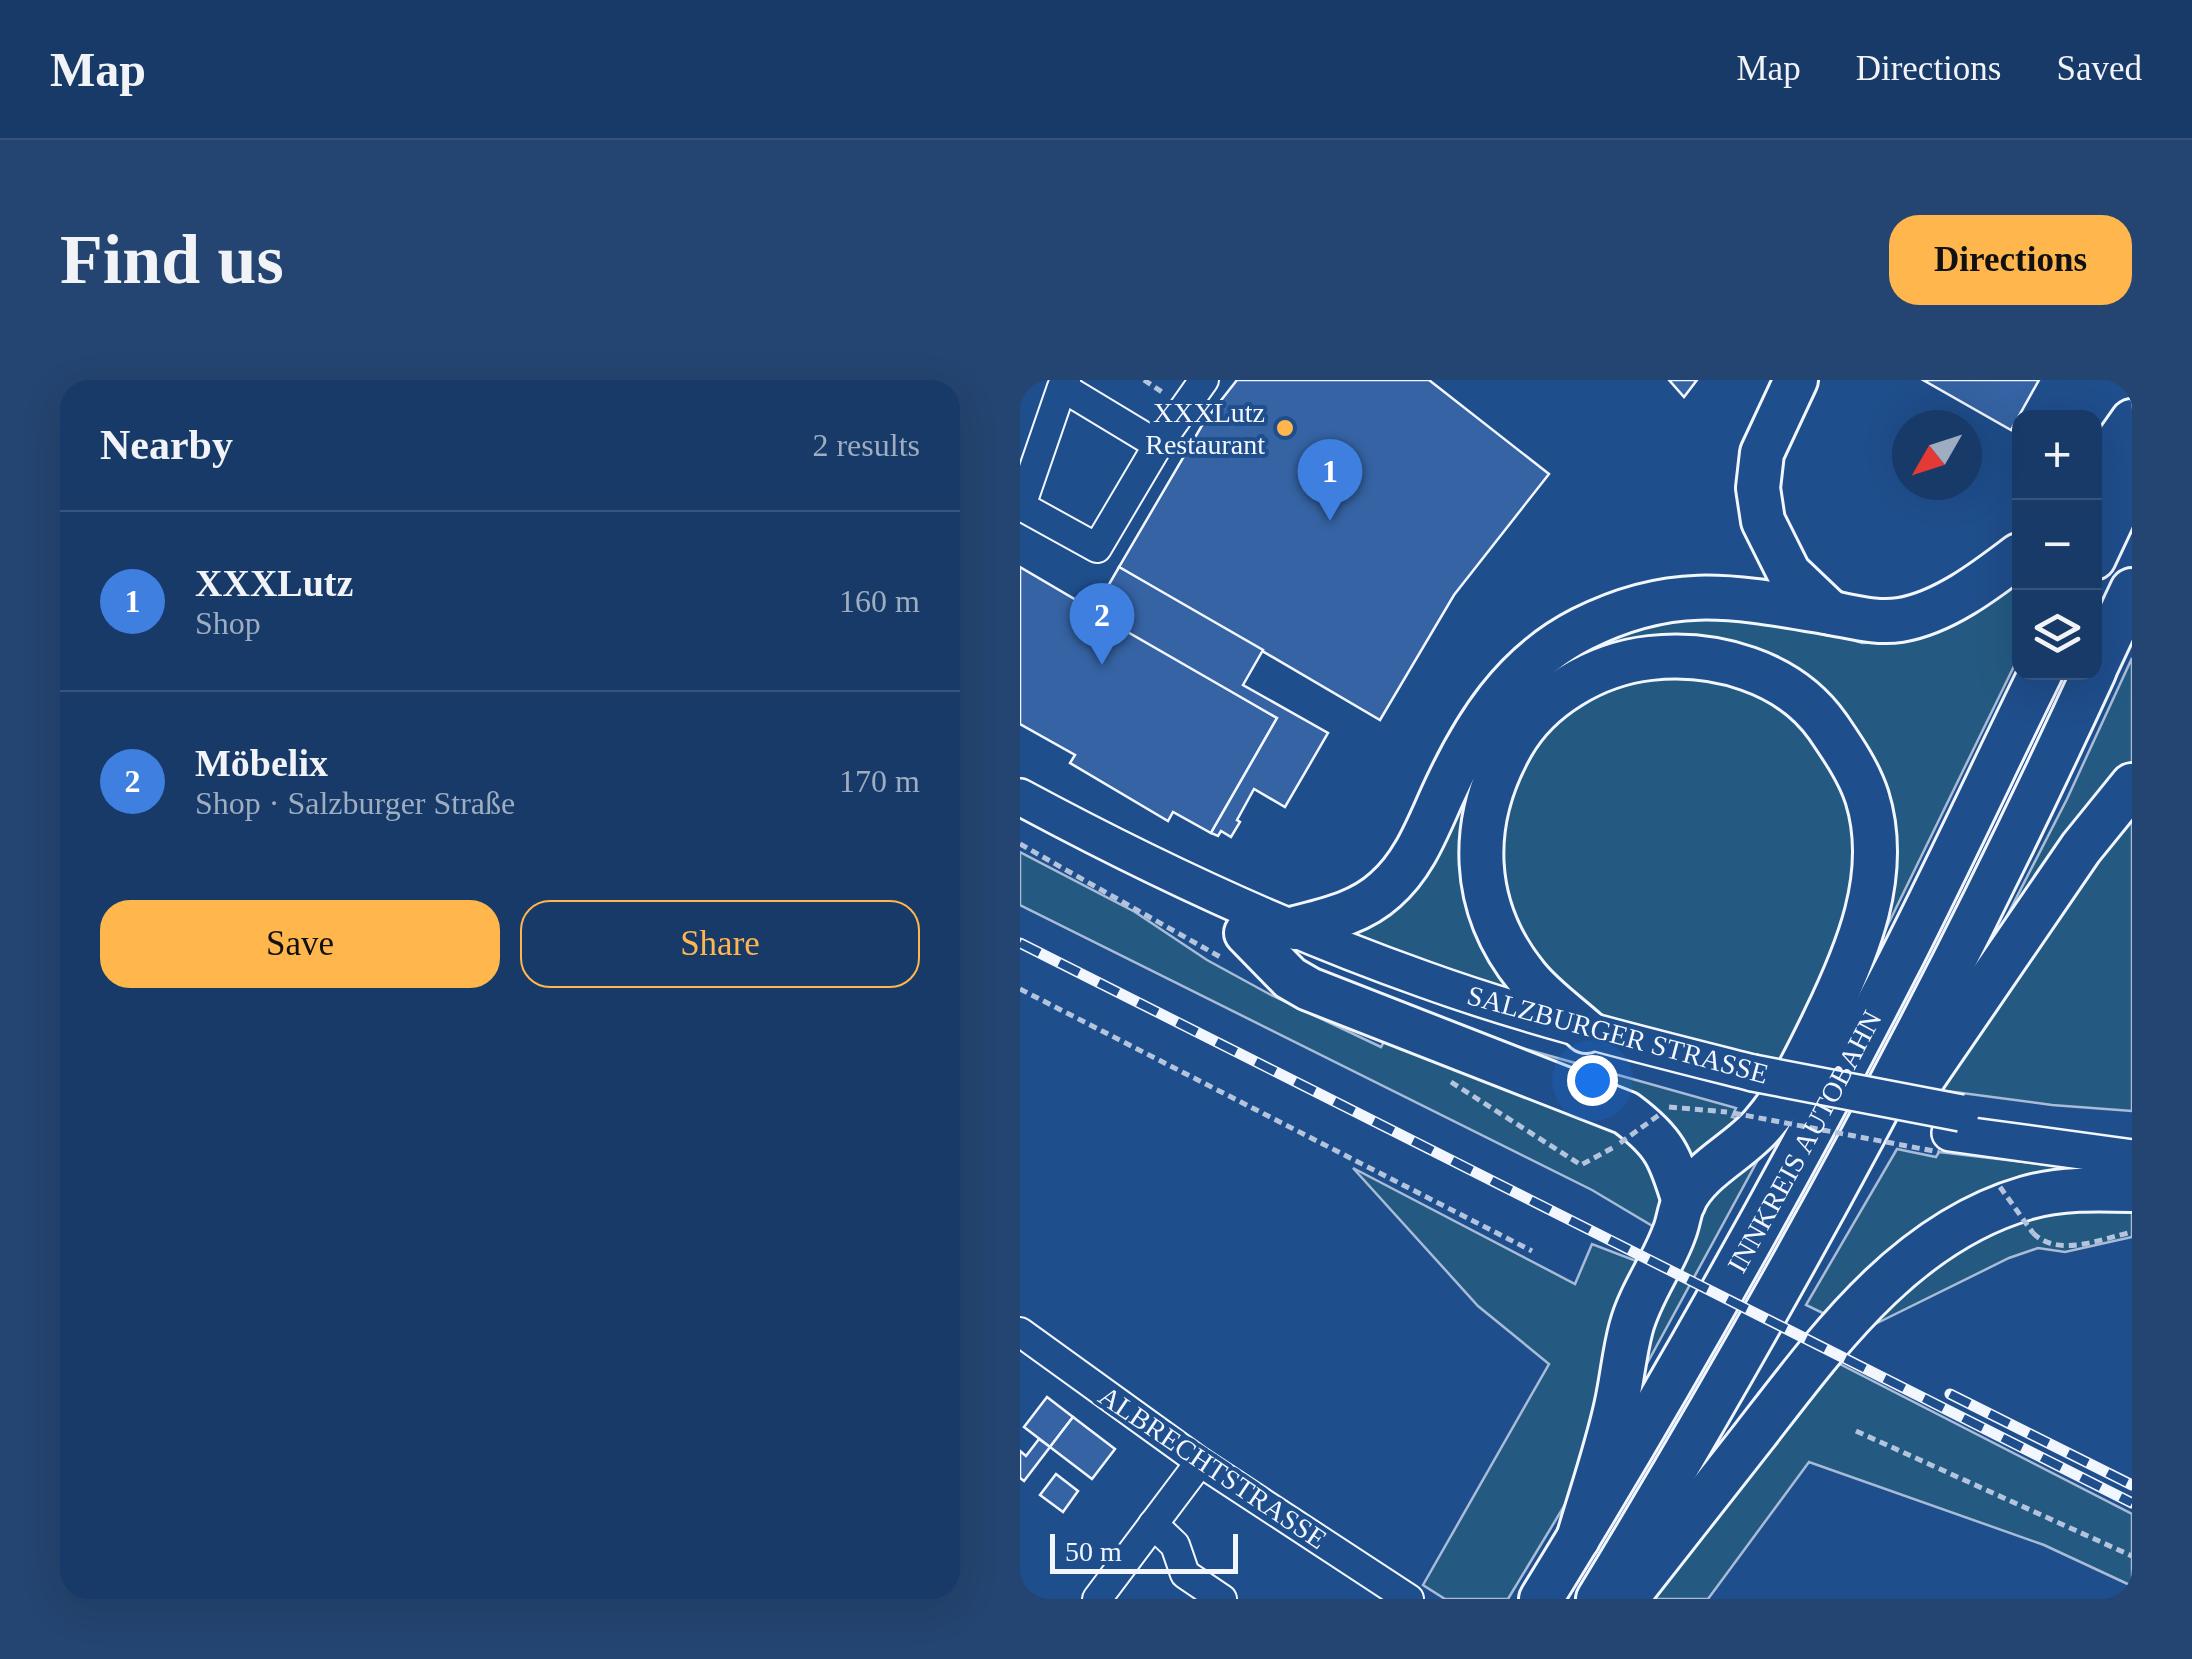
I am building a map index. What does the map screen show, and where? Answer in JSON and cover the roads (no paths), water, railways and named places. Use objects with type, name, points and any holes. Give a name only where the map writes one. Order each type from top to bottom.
[{"type":"highway","points":[[1796,380],[1762,453],[1758,488],[1764,521],[1789,574],[1831,612]]},
{"type":"highway","points":[[2102,464],[2132,421]]},
{"type":"highway","points":[[2102,541],[2132,477]]},
{"type":"highway","points":[[1295,928],[1360,907],[1404,872],[1489,707],[1545,652],[1578,631],[1642,604],[1683,596],[1720,596],[1869,621],[1898,620],[1947,602],[2012,560]]},
{"type":"highway","name":"INNKREIS AUTOBAHN","points":[[2102,655],[2132,590]]},
{"type":"highway","points":[[1578,1539],[1616,1408],[1632,1326],[1675,1233],[1684,1202],[1698,1181],[1759,1129],[1778,1106],[1844,982],[1860,939],[1872,888],[1872,824],[1867,797],[1849,758],[1824,721],[1789,690],[1752,669],[1715,658],[1672,656],[1622,661],[1582,678],[1549,702],[1518,735],[1498,769],[1487,800],[1482,840],[1482,880],[1491,918],[1507,951],[1530,981],[1586,1031]]},
{"type":"highway","name":"INNKREIS AUTOBAHN","points":[[1541,1599],[1765,1215],[1898,964],[2037,680]]},
{"type":"highway","name":"INNKREIS AUTOBAHN","points":[[1598,1599],[1748,1348],[1858,1146],[1961,952],[2090,680]]},
{"type":"highway","points":[[1858,1146],[1899,1114],[1979,993],[2129,783]]},
{"type":"highway","points":[[1246,933],[1290,978],[1309,989],[1626,1113],[1652,1133],[1670,1158],[1684,1202]]},
{"type":"highway","points":[[1626,1599],[1798,1379],[1856,1312],[1930,1244],[1975,1218],[2027,1198],[2082,1189],[2132,1190]]},
{"type":"main road","name":"SALZBURGER STRASSE","points":[[1020,797],[1170,874],[1295,928],[1421,979],[1586,1031],[1743,1093]]},
{"type":"main road","name":"SALZBURGER STRASSE","points":[[1020,824],[1124,878],[1246,933],[1445,1012],[1553,1046],[1743,1093],[1950,1132],[2132,1158]]},
{"type":"main road","name":"SALZBURGER STRASSE","points":[[1950,1132],[2132,1135]]},
{"type":"street","points":[[1158,445],[1064,382],[1021,506],[1097,548],[1158,445],[1204,380]]},
{"type":"street","name":"ALBRECHTSTRASSE","points":[[1020,1332],[1200,1462],[1409,1599]]},
{"type":"street","points":[[1109,1595],[1200,1462]]},
{"type":"street","points":[[1154,1524],[1174,1545],[1185,1574],[1222,1599]]},
{"type":"railway","points":[[1020,943],[2132,1503]]},
{"type":"railway","points":[[1950,1394],[2132,1485]]},
{"type":"place","name":"XXXLutz Restaurant","points":[[1285,428]]},
{"type":"place","name":"XXXLutz","points":[[1330,521]]},
{"type":"place","name":"Möbelix","points":[[1102,665]]}]
